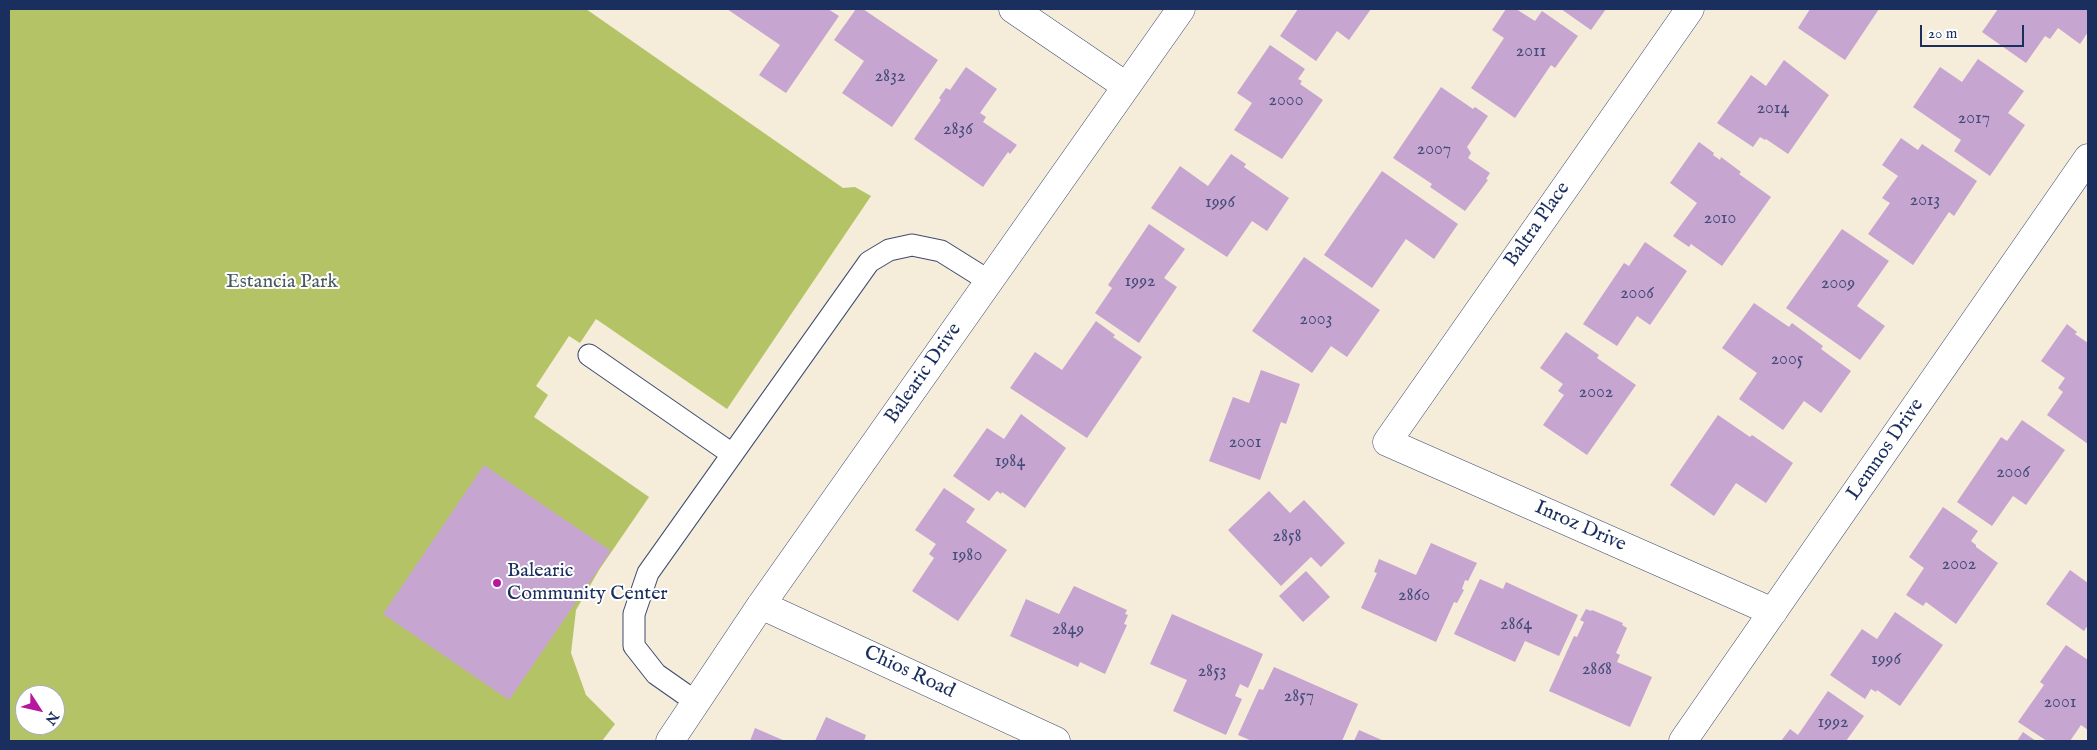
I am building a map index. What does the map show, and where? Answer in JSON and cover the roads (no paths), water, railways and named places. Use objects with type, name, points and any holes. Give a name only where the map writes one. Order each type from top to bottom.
[{"type":"street","points":[[1013,9],[1126,86]]},
{"type":"street","name":"Balearic Drive","points":[[670,741],[761,605],[1181,9]]},
{"type":"street","name":"Baltra Place","points":[[1387,442],[1690,9]]},
{"type":"street","name":"Lemnos Drive","points":[[1683,741],[2088,158]]},
{"type":"street","name":"Inroz Drive","points":[[1387,442],[1773,612]]},
{"type":"street","name":"Chios Road","points":[[761,605],[1056,741]]},
{"type":"lane","points":[[696,702],[656,674],[634,646],[634,614],[648,572],[869,262],[889,250],[912,245],[941,251],[989,281]]},
{"type":"lane","points":[[589,355],[732,454]]},
{"type":"place","name":"Balearic Community Center","points":[[497,583]]},
{"type":"park label","name":"Estancia Park","points":[[282,283]]}]
